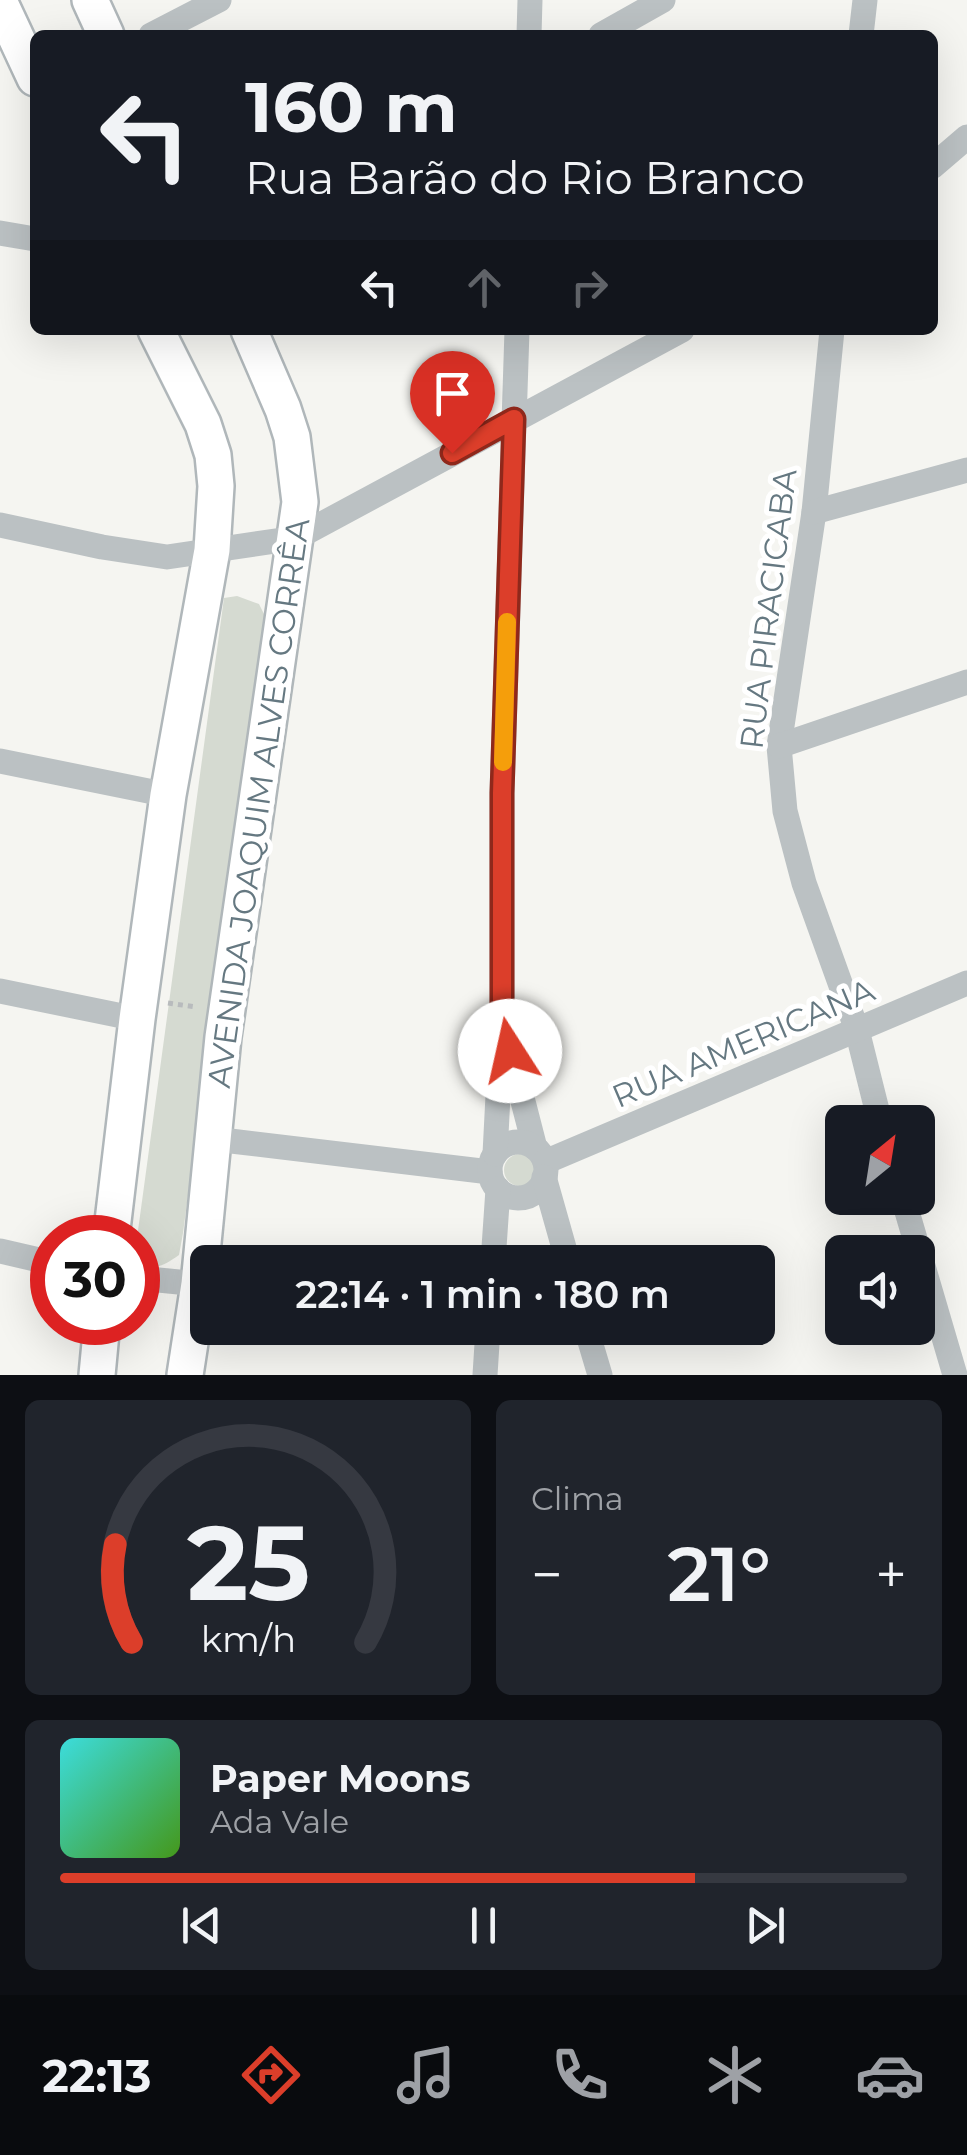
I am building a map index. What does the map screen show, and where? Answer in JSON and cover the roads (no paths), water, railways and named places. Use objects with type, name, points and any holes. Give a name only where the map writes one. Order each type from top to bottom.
[{"type":"main road","points":[[90,0],[104,30]]},
{"type":"main road","points":[[0,2],[30,67]]},
{"type":"main road","points":[[114,1215],[168,795],[212,550],[216,486],[203,424],[158,335]]},
{"type":"main road","name":"AVENIDA JOAQUIM ALVES CORRÊA","points":[[203,1245],[226,1012],[300,502],[292,437],[251,335]]},
{"type":"main road","name":"AVENIDA JOAQUIM ALVES CORRÊA","points":[[185,1375],[190,1342]]},
{"type":"main road","points":[[97,1375],[100,1345]]},
{"type":"street","points":[[161,30],[219,0]]},
{"type":"street","points":[[529,30],[530,0]]},
{"type":"street","points":[[610,30],[663,0]]},
{"type":"street","points":[[862,30],[865,0]]},
{"type":"street","points":[[938,163],[967,136]]},
{"type":"street","points":[[0,232],[30,239]]},
{"type":"street","points":[[493,1245],[502,1018],[502,793],[518,335]]},
{"type":"street","points":[[0,525],[102,548],[168,556],[296,538],[673,335]]},
{"type":"street","name":"RUA PIRACICABA","points":[[832,335],[814,512],[779,746],[785,811],[804,883],[857,1030],[876,1105]]},
{"type":"street","points":[[814,512],[967,470]]},
{"type":"street","points":[[779,746],[967,682]]},
{"type":"street","points":[[0,761],[168,795]]},
{"type":"street","name":"RUA AMERICANA","points":[[542,1162],[967,983]]},
{"type":"street","points":[[0,991],[138,1009]]},
{"type":"street","points":[[502,1018],[564,1245]]},
{"type":"street","points":[[214,1140],[495,1172],[514,1197],[524,1197],[539,1188],[542,1162]]},
{"type":"street","points":[[495,1172],[501,1148],[509,1143],[518,1142],[542,1162]]},
{"type":"street","points":[[907,1215],[956,1375]]},
{"type":"street","points":[[0,1251],[30,1258]]},
{"type":"street","points":[[160,1280],[190,1283]]},
{"type":"street","points":[[484,1375],[487,1345]]},
{"type":"street","points":[[591,1345],[600,1375]]}]
